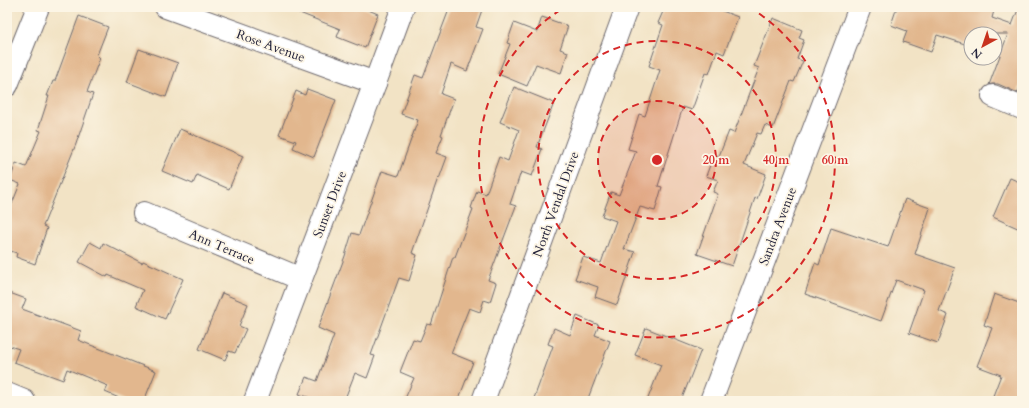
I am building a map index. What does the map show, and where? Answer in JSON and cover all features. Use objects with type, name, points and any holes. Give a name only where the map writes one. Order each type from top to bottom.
[{"type":"street","points":[[7,85],[38,7]]},
{"type":"street","name":"Rose Avenue","points":[[166,7],[213,15],[375,83]]},
{"type":"street","name":"Sunset Drive","points":[[255,401],[403,7]]},
{"type":"street","name":"North Vendal Drive","points":[[483,401],[627,7]]},
{"type":"street","name":"Sandra Avenue","points":[[711,401],[860,7]]},
{"type":"street","points":[[993,96],[1022,108]]},
{"type":"street","name":"Ann Terrace","points":[[144,213],[301,279]]},
{"type":"building","points":[[361,7],[378,14],[365,48],[337,37],[340,29],[287,8]]},
{"type":"building","points":[[450,7],[483,7],[476,27],[483,29],[467,71],[451,64],[441,94],[454,99],[441,135],[443,136],[436,153],[447,157],[439,179],[438,178],[412,253],[417,255],[409,281],[399,278],[371,355],[375,356],[367,378],[355,373],[344,401],[319,401],[299,394],[306,377],[317,381],[334,335],[318,328],[352,233],[359,235],[382,171],[398,176],[418,120],[401,114],[415,75],[423,78]]},
{"type":"building","points":[[665,7],[712,7],[738,17],[724,54],[717,51],[709,74],[705,73],[692,110],[683,107],[658,186],[662,187],[655,211],[640,207],[624,249],[635,252],[617,305],[595,297],[598,287],[575,279],[583,257],[601,263],[616,221],[602,216],[611,192],[619,195],[636,151],[628,149],[639,114],[645,116],[660,70],[649,66],[663,25],[658,23]]},
{"type":"building","points":[[897,7],[995,7],[992,18],[1012,25],[1019,7],[1022,7],[1022,80],[1018,93],[998,84],[989,85],[996,66],[1003,66],[1003,47],[1008,34],[1003,34],[1003,26],[963,26],[963,43],[937,35],[931,52],[903,42],[907,31],[891,25]]},
{"type":"building","points":[[79,16],[108,27],[97,55],[100,58],[87,92],[93,94],[76,144],[43,226],[47,228],[35,264],[16,257],[17,253],[7,250],[7,216],[20,184],[10,180],[16,163],[26,167],[41,131],[38,130],[49,96],[47,96],[53,81],[55,81]]},
{"type":"building","points":[[542,17],[568,26],[560,49],[568,52],[561,73],[536,64],[527,86],[498,74],[510,44],[507,43],[514,23],[537,32]]},
{"type":"building","points":[[773,18],[802,30],[799,38],[804,40],[797,59],[803,61],[794,82],[791,81],[773,128],[765,125],[761,134],[757,133],[744,165],[766,174],[757,199],[755,198],[732,266],[697,254],[718,194],[713,192],[718,180],[706,176],[714,154],[719,156],[729,131],[734,133],[759,68],[754,66]]},
{"type":"building","points":[[139,49],[178,63],[166,97],[127,82]]},
{"type":"building","points":[[514,87],[554,103],[537,147],[542,149],[532,176],[521,172],[510,204],[516,206],[488,280],[496,283],[490,302],[484,300],[480,312],[469,308],[451,353],[473,362],[458,401],[404,401],[414,378],[400,372],[413,339],[420,341],[427,324],[431,325],[453,257],[455,257],[473,209],[471,208],[477,191],[486,194],[499,157],[508,161],[519,130],[500,122]]},
{"type":"building","points":[[307,89],[336,100],[314,157],[293,148],[296,141],[279,135],[296,91],[305,95]]},
{"type":"building","points":[[180,129],[243,156],[229,189],[197,175],[193,184],[162,171]]},
{"type":"building","points":[[1010,178],[1022,183],[1022,230],[993,217]]},
{"type":"building","points":[[905,199],[930,208],[915,254],[955,268],[939,311],[948,315],[938,343],[909,333],[924,290],[896,280],[881,321],[805,294],[815,263],[819,265],[831,228],[888,247]]},
{"type":"building","points":[[90,242],[101,248],[103,243],[142,263],[143,261],[183,279],[165,319],[136,306],[143,290],[108,275],[107,277],[79,262]]},
{"type":"building","points":[[7,292],[26,299],[22,309],[81,331],[78,340],[156,371],[144,401],[126,401],[105,392],[108,386],[67,369],[63,380],[14,362],[19,349],[7,345]]},
{"type":"building","points":[[222,293],[248,304],[239,326],[246,329],[235,353],[229,351],[225,360],[199,349]]},
{"type":"building","points":[[994,294],[1022,304],[1022,401],[991,401],[1001,375],[977,366],[992,328],[984,325]]},
{"type":"building","points":[[577,316],[599,325],[595,335],[610,341],[587,401],[533,401],[553,346],[548,344],[554,328],[570,335]]},
{"type":"building","points":[[646,328],[701,350],[681,401],[647,401],[661,365],[635,355]]}]
